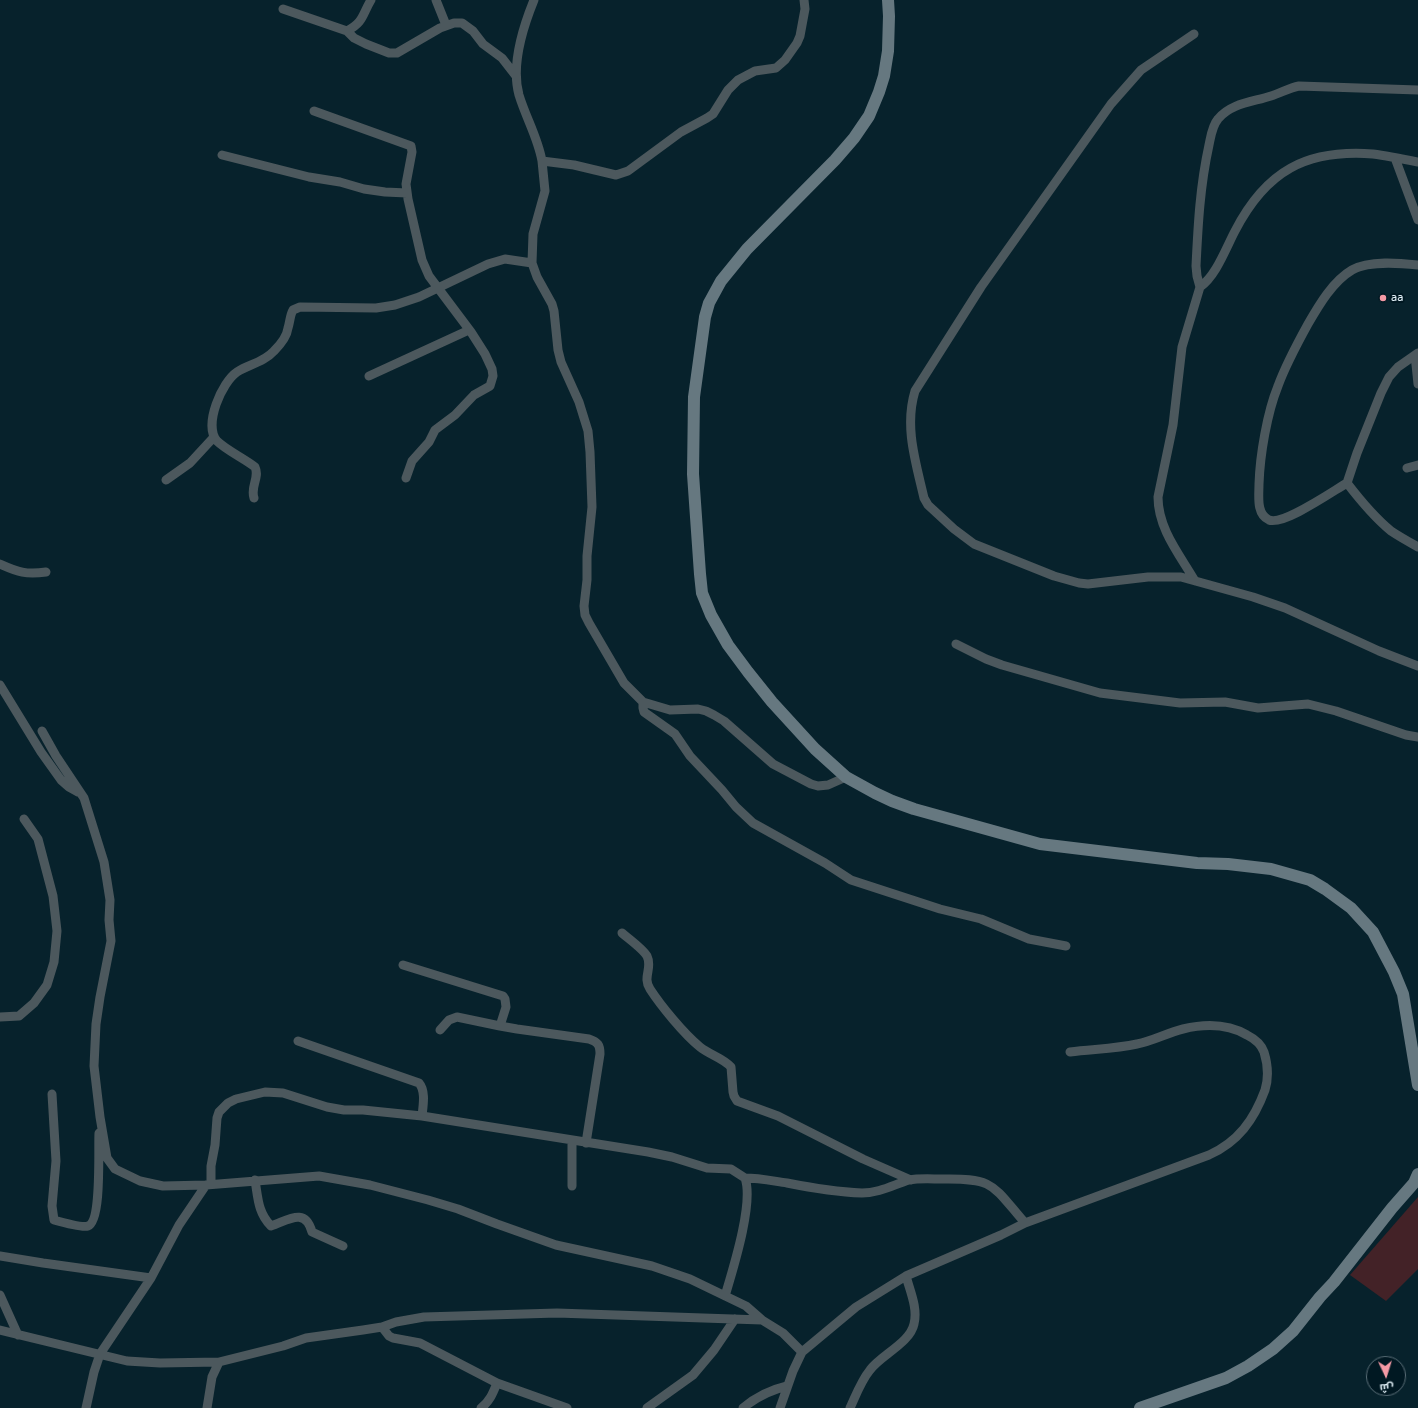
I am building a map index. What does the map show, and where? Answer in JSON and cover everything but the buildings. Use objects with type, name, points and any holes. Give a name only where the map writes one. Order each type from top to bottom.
[{"type":"main road","points":[[888,0],[888,51],[884,76],[879,92],[868,116],[854,138],[835,160],[747,249],[721,281],[709,303],[705,317],[694,396],[693,474],[702,593],[711,615],[728,645],[772,702],[815,749],[846,777],[875,793],[914,809],[1040,844],[1197,863],[1271,869],[1310,880],[1325,889],[1351,908],[1373,932],[1394,972],[1403,994],[1418,1085]]},
{"type":"main road","points":[[1140,1408],[1226,1378],[1248,1366],[1273,1349],[1293,1330],[1334,1282],[1392,1208],[1414,1183],[1418,1174]]},
{"type":"street","points":[[347,32],[356,26],[363,18],[371,0]]},
{"type":"street","points":[[436,0],[446,25]]},
{"type":"street","points":[[534,0],[527,17],[522,37],[516,76],[520,96],[540,148],[542,161],[544,191],[533,234],[532,263],[537,277],[548,296],[554,311],[558,350],[561,362],[579,402],[590,443],[592,507],[587,556],[587,580],[584,600],[585,615],[592,630],[624,683],[643,702],[670,710],[706,711],[724,721],[773,764],[811,784],[818,786],[828,785],[846,777]]},
{"type":"street","points":[[542,161],[574,165],[616,175],[624,173],[681,132],[707,118],[716,109],[728,90],[738,80],[755,71],[776,68],[785,60],[800,36],[805,9],[804,0]]},
{"type":"street","points":[[283,9],[347,32],[354,38],[389,53],[397,53],[446,25],[462,23],[473,31],[483,44],[502,58],[516,76]]},
{"type":"street","points":[[1194,34],[1141,70],[1101,117],[981,286],[922,378],[915,391],[912,401],[910,420],[912,445],[924,498],[928,505],[954,529],[974,544],[1042,572],[1079,583],[1099,583],[1148,577],[1181,577],[1254,597],[1290,610],[1379,651],[1418,666]]},
{"type":"street","points":[[1200,287],[1196,266],[1199,206],[1212,132],[1214,124],[1218,118],[1234,107],[1272,96],[1292,87],[1299,86],[1418,90]]},
{"type":"street","points":[[314,111],[410,145],[412,152],[406,184],[422,260],[429,276],[469,330],[491,365],[493,376],[488,387],[474,396],[452,418],[434,430],[429,442],[412,461],[406,478]]},
{"type":"street","points":[[1195,581],[1170,540],[1159,511],[1158,497],[1173,425],[1182,347],[1200,287],[1213,273],[1240,222],[1260,191],[1286,170],[1299,164],[1329,155],[1374,154],[1418,162]]},
{"type":"street","points":[[222,155],[309,177],[384,192],[407,193]]},
{"type":"street","points":[[1395,158],[1418,220]]},
{"type":"street","points":[[254,498],[252,492],[257,472],[255,467],[221,444],[214,436],[212,417],[227,383],[237,372],[252,366],[274,351],[288,330],[293,310],[300,307],[376,308],[395,305],[409,301],[488,264],[505,259],[532,263]]},
{"type":"street","points":[[1416,354],[1398,368],[1390,377],[1381,393],[1347,483],[1282,520],[1270,520],[1262,513],[1259,500],[1260,466],[1266,431],[1277,388],[1291,355],[1312,316],[1323,300],[1353,269],[1376,264],[1394,263],[1418,265]]},
{"type":"street","points":[[369,376],[469,330]]},
{"type":"street","points":[[1416,354],[1418,384]]},
{"type":"street","points":[[166,480],[190,463],[214,436]]},
{"type":"street","points":[[1407,468],[1418,465]]},
{"type":"street","points":[[1347,483],[1362,503],[1391,531],[1418,547]]},
{"type":"street","points":[[0,564],[16,571],[32,574],[46,572]]},
{"type":"street","points":[[956,644],[986,659],[1100,693],[1180,703],[1225,702],[1258,708],[1308,704],[1336,711],[1406,735],[1418,737]]},
{"type":"street","points":[[0,685],[41,752],[61,780],[69,787],[81,793]]},
{"type":"street","points":[[643,702],[644,712],[675,734],[687,753],[746,817],[766,831],[824,863],[846,878],[880,891],[940,909],[982,919],[1029,939],[1066,946]]},
{"type":"street","points":[[42,731],[56,756],[84,798],[104,862],[110,900],[109,920],[111,941],[96,1024],[94,1066],[107,1158],[115,1169],[140,1181],[163,1186],[319,1176],[370,1185],[458,1209],[556,1245],[652,1266],[690,1279],[746,1306],[762,1320],[783,1332],[802,1352]]},
{"type":"street","points":[[0,1017],[19,1016],[34,1003],[47,985],[54,962],[57,931],[53,896],[38,839],[24,819]]},
{"type":"street","points":[[622,933],[646,954],[649,963],[646,982],[672,1017],[691,1040],[702,1049],[723,1060],[731,1067],[734,1096],[737,1100],[778,1116],[836,1146],[911,1180]]},
{"type":"street","points":[[403,965],[503,996],[506,1003],[500,1026]]},
{"type":"street","points":[[440,1030],[449,1020],[457,1017],[516,1029],[589,1039],[598,1043],[600,1054],[586,1143]]},
{"type":"street","points":[[780,1408],[787,1386],[802,1352],[856,1308],[906,1276],[1025,1223],[1204,1157],[1223,1148],[1243,1132],[1249,1124],[1263,1095],[1268,1080],[1266,1060],[1262,1048],[1256,1040],[1243,1032],[1226,1026],[1199,1026],[1173,1032],[1151,1041],[1135,1045],[1070,1052]]},
{"type":"street","points":[[298,1041],[419,1083],[422,1086],[423,1092],[422,1116]]},
{"type":"street","points":[[86,1408],[94,1372],[100,1354],[151,1278],[179,1225],[209,1184],[216,1137],[217,1118],[223,1107],[236,1099],[265,1092],[294,1095],[327,1107],[344,1110],[363,1110],[422,1116],[664,1156],[707,1168],[731,1170],[745,1178],[766,1179],[834,1191],[864,1193],[885,1189],[911,1180],[968,1179],[991,1185],[1025,1223]]},
{"type":"street","points":[[52,1094],[56,1161],[52,1206],[54,1220],[86,1227],[91,1224],[96,1215],[100,1117]]},
{"type":"street","points":[[572,1141],[572,1186]]},
{"type":"street","points":[[726,1296],[745,1215],[747,1184],[745,1178]]},
{"type":"street","points":[[255,1180],[261,1213],[264,1220],[271,1226],[294,1217],[304,1218],[312,1232],[343,1246]]},
{"type":"street","points":[[0,1256],[151,1278]]},
{"type":"street","points":[[850,1408],[869,1370],[911,1332],[914,1325],[915,1317],[913,1303],[906,1276]]},
{"type":"street","points":[[0,1295],[18,1336]]},
{"type":"street","points":[[0,1330],[18,1336],[128,1361],[160,1363],[219,1362],[283,1346],[306,1338],[382,1327],[396,1322],[424,1318],[541,1313],[762,1320]]},
{"type":"street","points":[[647,1408],[685,1381],[700,1366],[736,1319]]},
{"type":"street","points":[[382,1327],[389,1336],[420,1343],[497,1382],[567,1408]]},
{"type":"street","points":[[207,1408],[212,1377],[219,1362]]},
{"type":"street","points":[[486,1406],[492,1397],[497,1382]]},
{"type":"street","points":[[743,1408],[758,1397],[773,1389],[787,1386]]},
{"type":"shaded area","points":[[1418,1197],[1418,1269],[1386,1301],[1350,1275]]},
{"type":"place","name":"aa","points":[[1383,298]]}]
